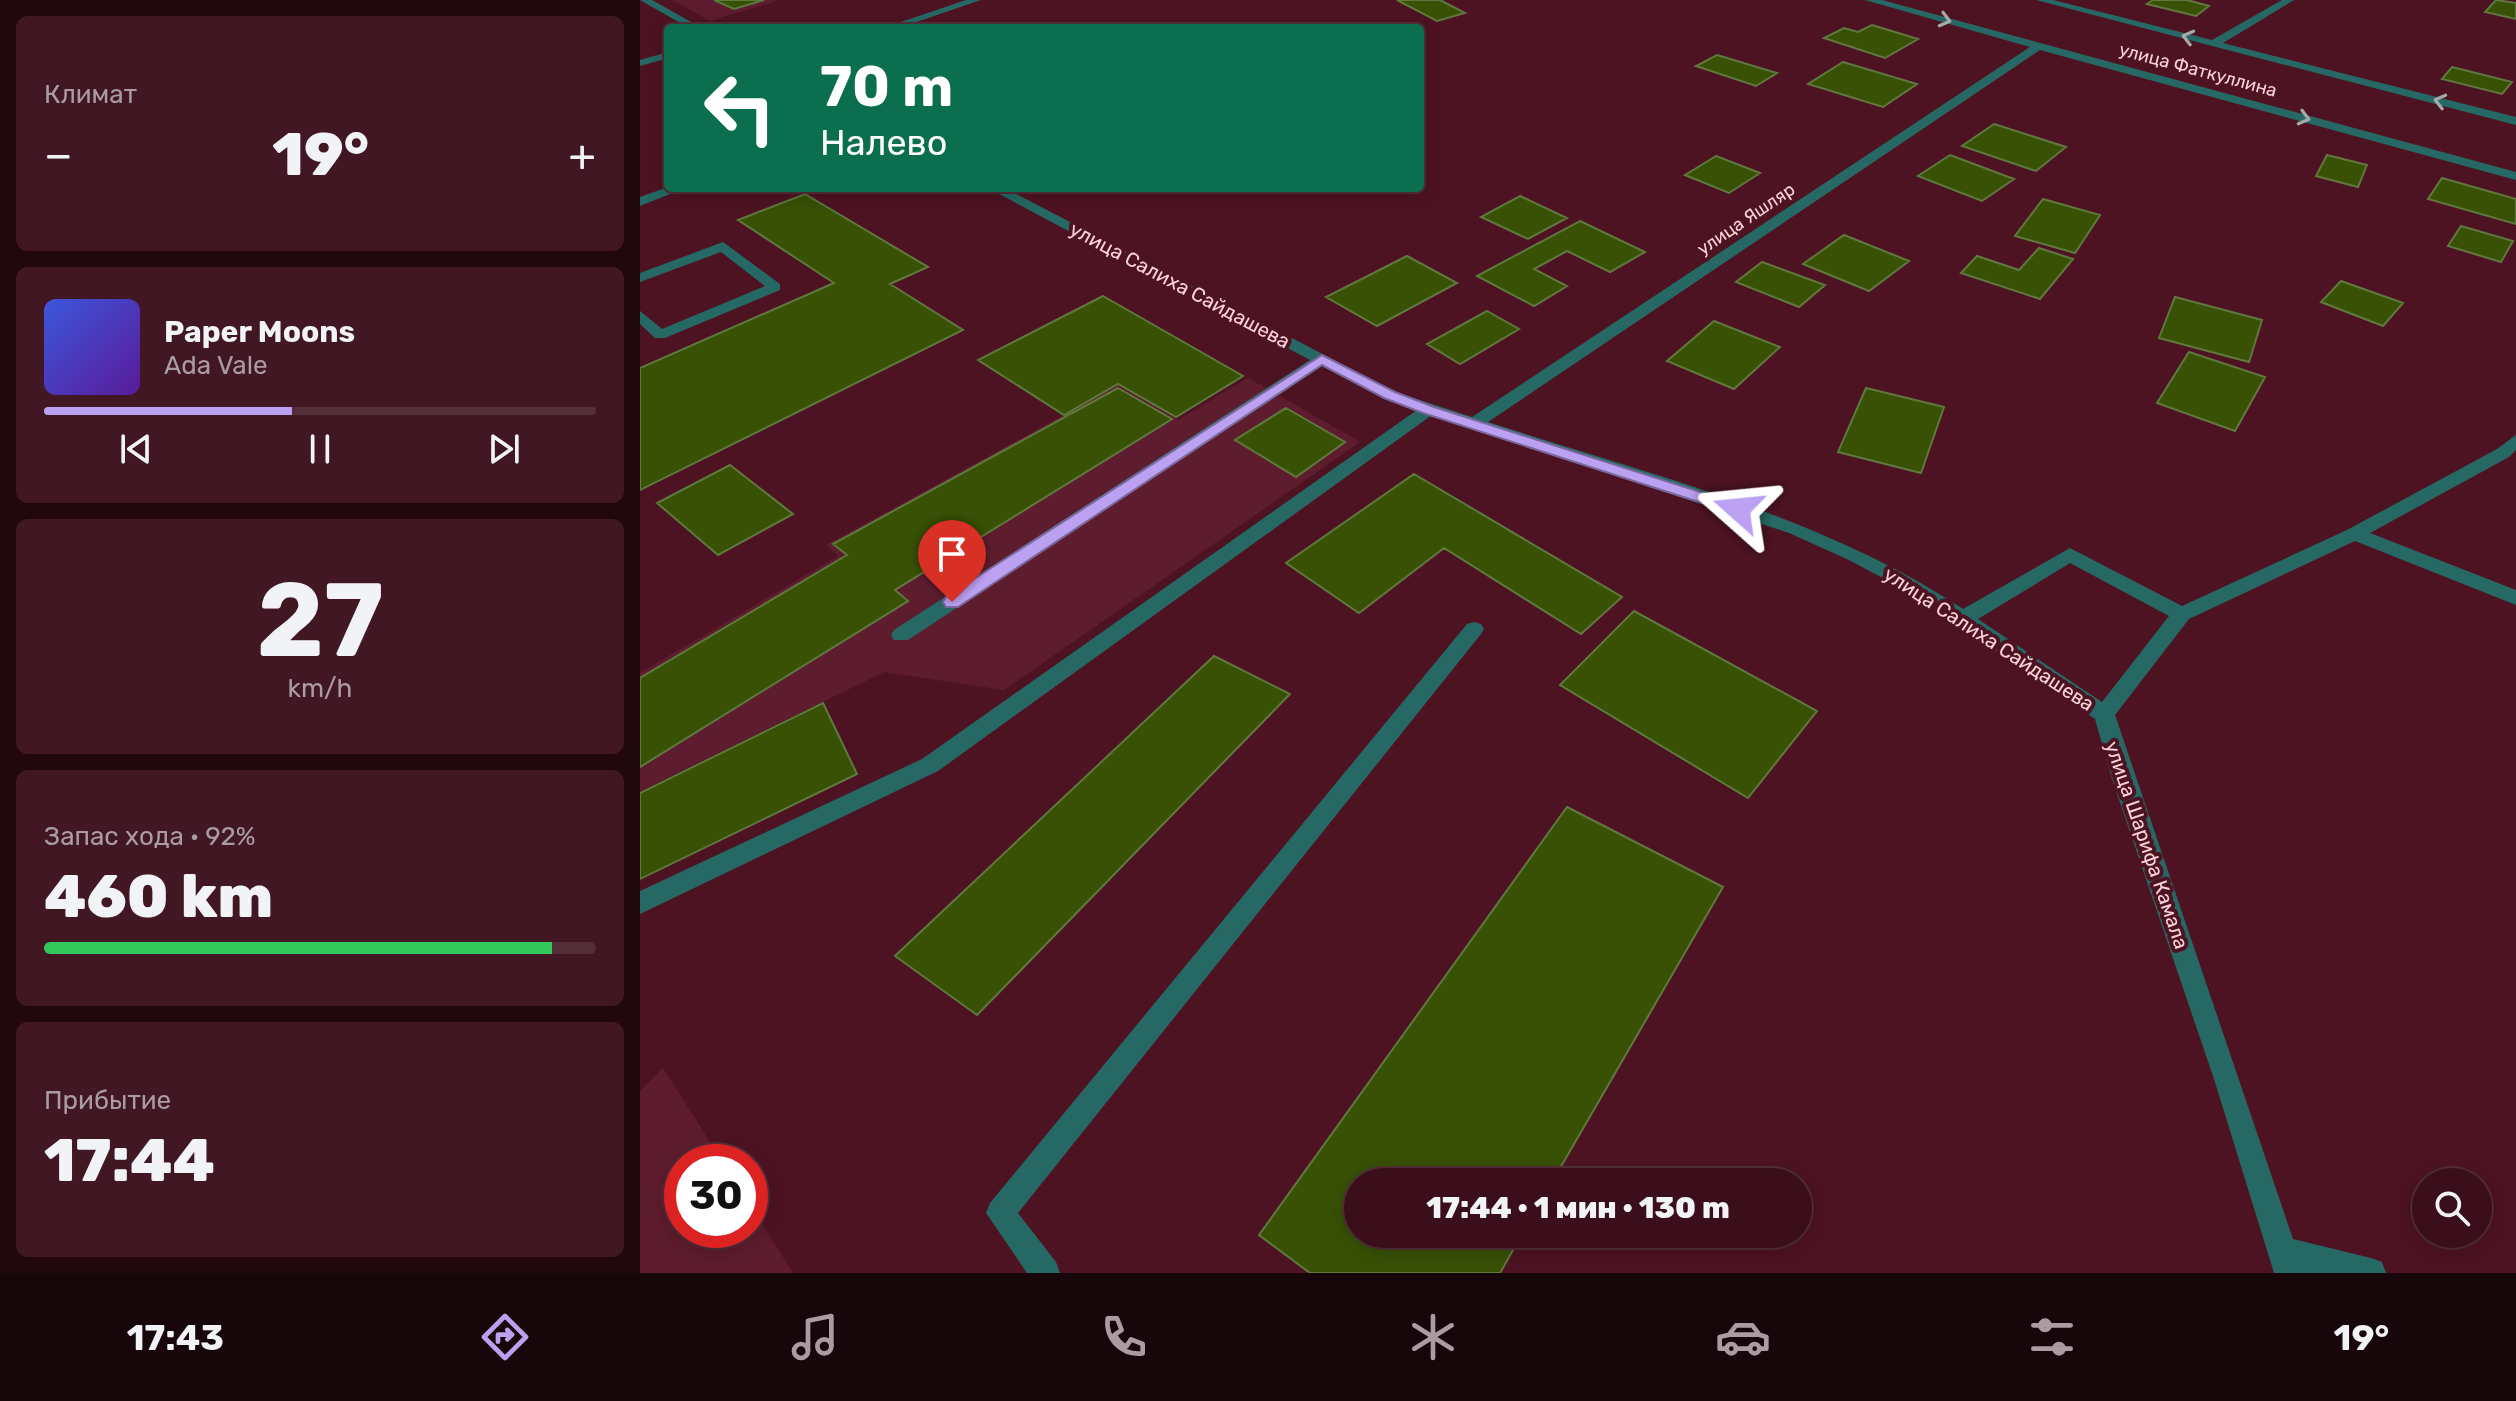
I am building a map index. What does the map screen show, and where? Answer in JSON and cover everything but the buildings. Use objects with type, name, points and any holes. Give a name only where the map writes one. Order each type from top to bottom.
[{"type":"street","points":[[644,0],[689,24]]},
{"type":"street","points":[[901,24],[976,0]]},
{"type":"street","name":"улица Фаткуллина","points":[[1870,0],[2516,176]]},
{"type":"street","name":"улица Фаткуллина","points":[[2041,0],[2516,121]]},
{"type":"street","points":[[2214,44],[2289,0]]},
{"type":"street","name":"улица Яшляр","points":[[1473,424],[2040,45]]},
{"type":"street","points":[[640,63],[664,56]]},
{"type":"street","points":[[640,202],[667,192]]},
{"type":"street","name":"улица Салиха Сайдашева","points":[[1003,192],[1389,395],[1795,529],[1856,555],[1914,586],[1964,618],[2104,714]]},
{"type":"street","points":[[640,278],[723,246],[775,287],[660,335],[640,316]]},
{"type":"street","points":[[901,635],[1322,359]]},
{"type":"street","points":[[640,903],[930,765],[1428,410]]},
{"type":"street","name":"улица Шарифа Камала","points":[[2286,1262],[2167,899],[2114,756],[2104,714],[2182,614],[2354,534],[2503,453],[2516,440]]},
{"type":"street","points":[[2354,534],[2516,598]]},
{"type":"street","points":[[1964,618],[2070,555],[2182,614]]},
{"type":"street","points":[[1045,1273],[1000,1213],[1474,629]]},
{"type":"street","points":[[2286,1262],[2371,1273]]},
{"type":"shaded area","points":[[672,0],[780,0],[710,21]]},
{"type":"shaded area","points":[[1248,378],[1360,442],[1004,690],[884,672],[640,791],[640,673],[838,556],[826,545],[1118,385],[1178,420]]},
{"type":"shaded area","points":[[663,1068],[712,1144],[664,1144],[664,1248],[768,1248],[768,1233],[793,1273],[640,1273],[640,1091]]},
{"type":"route","points":[[952,602],[1322,359],[1389,395],[1428,410],[1738,509]]}]
